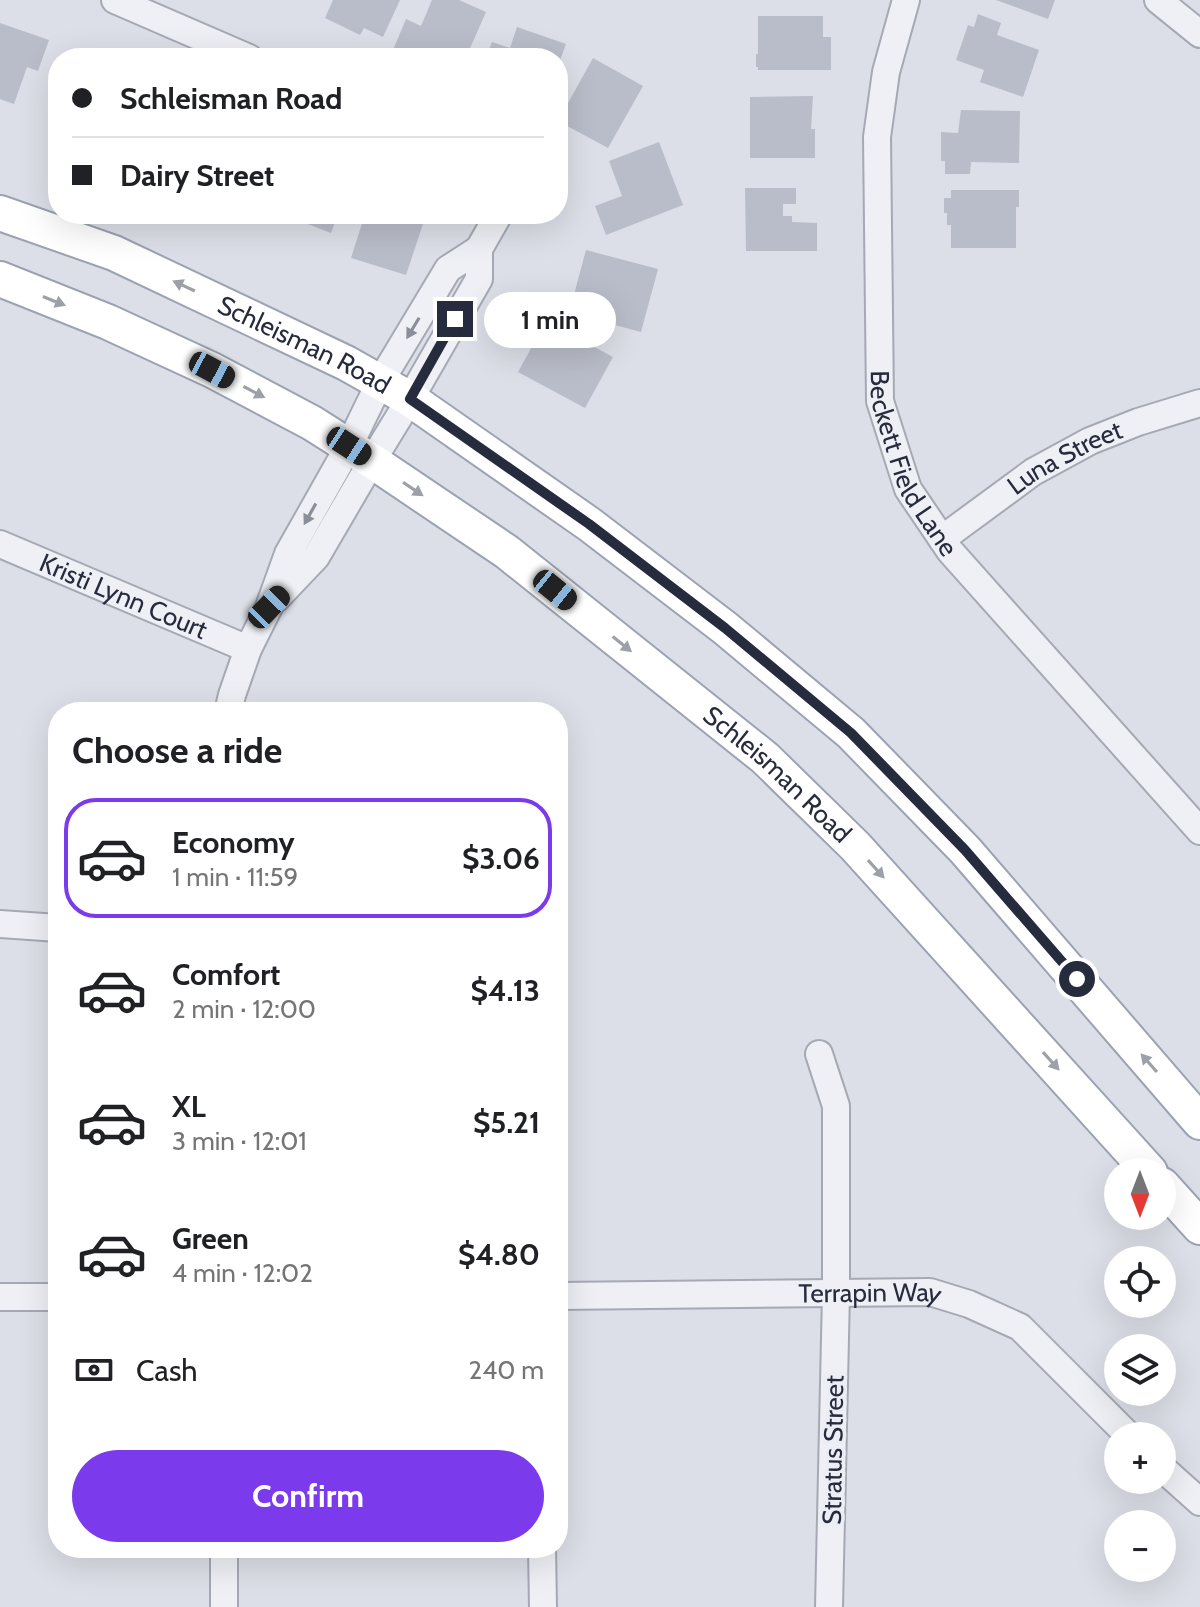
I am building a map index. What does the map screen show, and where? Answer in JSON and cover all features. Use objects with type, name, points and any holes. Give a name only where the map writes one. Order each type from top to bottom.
[{"type":"main road","name":"Schleisman Road","points":[[0,213],[114,253],[346,363],[410,399],[589,524],[725,628],[851,733],[965,850],[1200,1122]]},
{"type":"main road","name":"Schleisman Road","points":[[0,279],[108,322],[212,370],[312,423],[507,552],[765,758],[855,846],[1137,1158]]},
{"type":"main road","points":[[1176,1200],[1200,1227]]},
{"type":"street","points":[[115,0],[226,48]]},
{"type":"street","name":"Beckett Field Lane","points":[[906,0],[886,72],[877,137],[880,401],[908,489],[950,551],[1200,831]]},
{"type":"street","points":[[1158,0],[1200,34]]},
{"type":"street","points":[[360,453],[380,382],[448,269],[479,249],[493,224]]},
{"type":"street","points":[[230,702],[248,649],[269,607],[288,554],[360,453],[410,399],[479,279],[479,249]]},
{"type":"street","name":"Luna Street","points":[[942,539],[1033,472],[1090,441],[1200,403]]},
{"type":"street","name":"Kristi Lynn Court","points":[[0,544],[248,649]]},
{"type":"street","points":[[0,924],[48,927]]},
{"type":"street","name":"Stratus Street","points":[[819,1054],[836,1106],[836,1293],[829,1607]]},
{"type":"street","name":"Terrapin Way","points":[[568,1296],[930,1292],[969,1304],[1020,1327],[1115,1422]]},
{"type":"street","points":[[0,1297],[48,1297]]},
{"type":"street","points":[[1176,1481],[1200,1502]]},
{"type":"street","points":[[224,1558],[224,1607]]},
{"type":"street","points":[[542,1558],[543,1607]]},
{"type":"building","points":[[333,0],[400,0],[383,37],[364,28],[360,35],[325,18]]},
{"type":"building","points":[[432,0],[459,0],[486,12],[470,48],[394,48],[406,19],[421,26]]},
{"type":"building","points":[[996,0],[1055,0],[1048,19]]},
{"type":"building","points":[[978,14],[1001,23],[997,35],[1039,50],[1023,97],[980,82],[984,70],[956,60],[968,25],[974,27]]},
{"type":"building","points":[[758,16],[823,16],[823,37],[831,37],[831,70],[758,70]]},
{"type":"building","points":[[0,23],[49,40],[38,71],[27,67],[14,104],[0,99]]},
{"type":"building","points":[[517,27],[566,44],[565,48],[510,48]]},
{"type":"building","points":[[492,42],[510,48],[490,48]]},
{"type":"building","points":[[593,58],[643,86],[608,148],[568,126],[568,103]]},
{"type":"building","points":[[813,96],[811,129],[815,129],[815,158],[750,158],[750,97]]},
{"type":"building","points":[[961,110],[1020,111],[1019,163],[971,162],[970,174],[945,174],[945,161],[941,161],[941,132],[958,133]]},
{"type":"building","points":[[659,142],[683,205],[606,235],[595,206],[622,196],[609,161]]},
{"type":"building","points":[[745,188],[796,188],[796,204],[783,204],[783,216],[792,216],[792,222],[817,223],[817,251],[746,251]]},
{"type":"building","points":[[951,190],[1019,190],[1016,248],[951,248],[951,225],[947,225],[944,198],[951,198]]},
{"type":"building","points":[[308,224],[334,224],[331,233]]},
{"type":"building","points":[[362,224],[423,224],[406,275],[351,258]]},
{"type":"building","points":[[586,250],[658,269],[641,332],[569,313]]},
{"type":"building","points":[[546,321],[613,357],[585,408],[518,372]]},
{"type":"route","points":[[455,319],[410,399],[589,524],[725,628],[851,733],[965,850],[1077,979]]}]
